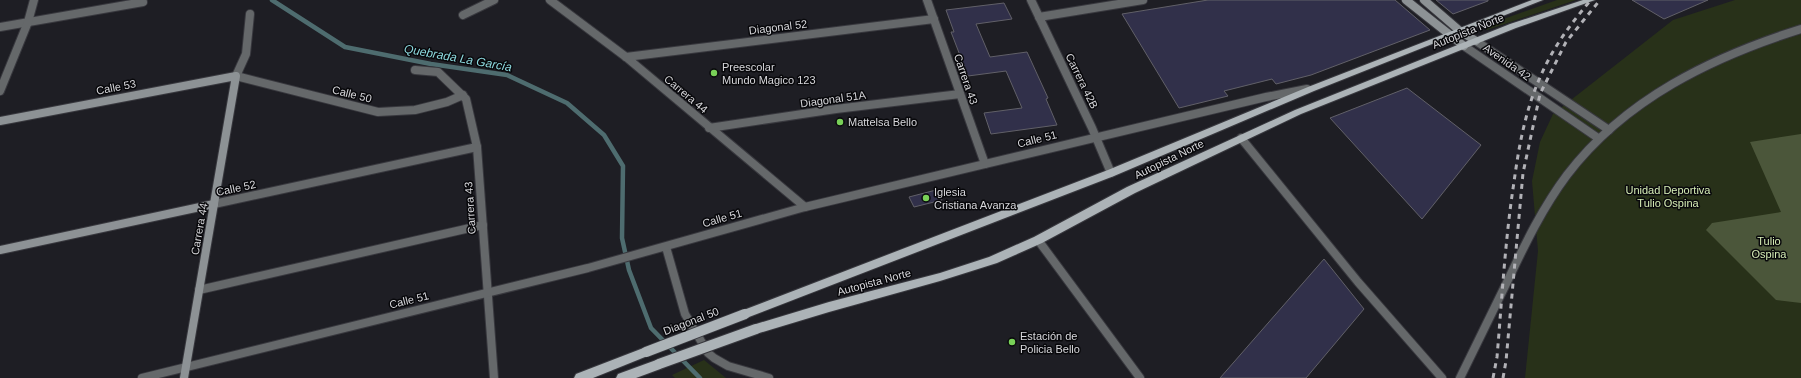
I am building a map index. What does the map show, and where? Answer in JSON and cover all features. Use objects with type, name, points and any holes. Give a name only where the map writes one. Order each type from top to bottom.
[{"type":"main road","name":"Autopista Norte","points":[[745,314],[1111,173],[1311,89],[1540,0]]},
{"type":"main road","name":"Autopista Norte","points":[[622,378],[756,329],[829,307],[940,277],[993,260],[1038,240],[1131,190],[1298,112],[1476,41],[1534,19],[1591,0]]},
{"type":"main road","name":"Diagonal 50","points":[[580,378],[745,314]]},
{"type":"street","points":[[0,91],[28,22],[34,0]]},
{"type":"street","points":[[463,15],[494,0]]},
{"type":"street","name":"Carrera 44","points":[[550,0],[626,57],[805,207]]},
{"type":"street","name":"Carrera 43","points":[[927,0],[985,164]]},
{"type":"street","name":"Carrera 42B","points":[[1031,0],[1096,137],[1111,173]]},
{"type":"street","points":[[1039,17],[1143,0]]},
{"type":"street","name":"Avenida 42","points":[[1406,0],[1464,46],[1598,138]]},
{"type":"street","name":"Avenida 42","points":[[1424,0],[1460,31],[1609,130]]},
{"type":"street","points":[[0,27],[143,2]]},
{"type":"street","name":"Carrera 44","points":[[184,378],[236,76],[242,68],[245,59],[250,14]]},
{"type":"street","name":"Diagonal 52","points":[[626,57],[934,19]]},
{"type":"street","points":[[1460,378],[1533,227],[1566,176],[1598,138],[1644,101],[1687,75],[1742,49],[1801,29]]},
{"type":"street","name":"Carrera 43","points":[[416,70],[438,72],[466,99],[477,148],[494,378]]},
{"type":"street","name":"Calle 50","points":[[236,76],[378,112],[415,110],[447,102],[463,96]]},
{"type":"street","name":"Calle 53","points":[[0,121],[236,76]]},
{"type":"street","name":"Calle 51","points":[[142,378],[588,268],[805,207],[1266,97],[1311,89]]},
{"type":"street","name":"Diagonal 51A","points":[[710,128],[836,109],[960,94]]},
{"type":"street","points":[[1241,138],[1358,282],[1442,378]]},
{"type":"street","name":"Calle 52","points":[[0,250],[477,148]]},
{"type":"street","points":[[199,290],[483,225]]},
{"type":"street","points":[[1038,240],[1140,378]]},
{"type":"street","points":[[666,247],[685,314],[708,353],[713,359],[721,363],[769,378]]},
{"type":"green space","points":[[1557,0],[1576,0],[1487,30],[1481,27]]},
{"type":"green space","name":"Unidad Deportiva Tulio Ospina","points":[[1735,0],[1801,0],[1801,378],[1525,378],[1538,251],[1532,181],[1540,142],[1553,114],[1673,20]]},
{"type":"green space","name":"Tulio Ospina","points":[[1801,134],[1801,303],[1776,300],[1706,230],[1712,223],[1781,212],[1750,142]]},
{"type":"green space","points":[[704,360],[726,378],[675,378],[672,375]]},
{"type":"building","points":[[1208,0],[1395,0],[1430,30],[1311,75],[1276,84],[1272,79],[1224,91],[1228,96],[1179,108],[1122,14]]},
{"type":"building","points":[[1436,0],[1488,0],[1488,1],[1453,14]]},
{"type":"building","points":[[1632,0],[1708,0],[1664,19]]},
{"type":"building","points":[[1004,3],[1012,19],[976,24],[990,57],[1027,52],[1048,98],[1046,99],[1057,125],[991,134],[984,113],[1022,108],[1006,71],[968,76],[951,32],[954,32],[946,10]]},
{"type":"building","points":[[1407,88],[1481,145],[1422,219],[1330,118]]},
{"type":"building","name":"Iglesia Cristiana Avanza","points":[[936,190],[942,200],[914,207],[909,197]]},
{"type":"building","points":[[1324,259],[1364,309],[1306,378],[1220,378]]},
{"type":"waterway","name":"Quebrada La García","points":[[272,0],[345,47],[431,64],[507,75],[567,103],[604,135],[623,166],[622,238],[629,270],[651,328],[700,378]]},
{"type":"railway","points":[[1493,378],[1497,357],[1511,204],[1518,154],[1527,113],[1536,86],[1552,53],[1577,17],[1591,0]]},
{"type":"railway","points":[[1503,378],[1506,361],[1523,173],[1540,94],[1566,42],[1600,0]]},
{"type":"place","name":"Preescolar Mundo Magico 123","points":[[714,73]]},
{"type":"place","name":"Mattelsa Bello","points":[[840,122]]},
{"type":"place","name":"Iglesia Cristiana Avanza","points":[[926,198]]},
{"type":"place","name":"Estación de Policia Bello","points":[[1012,342]]}]
